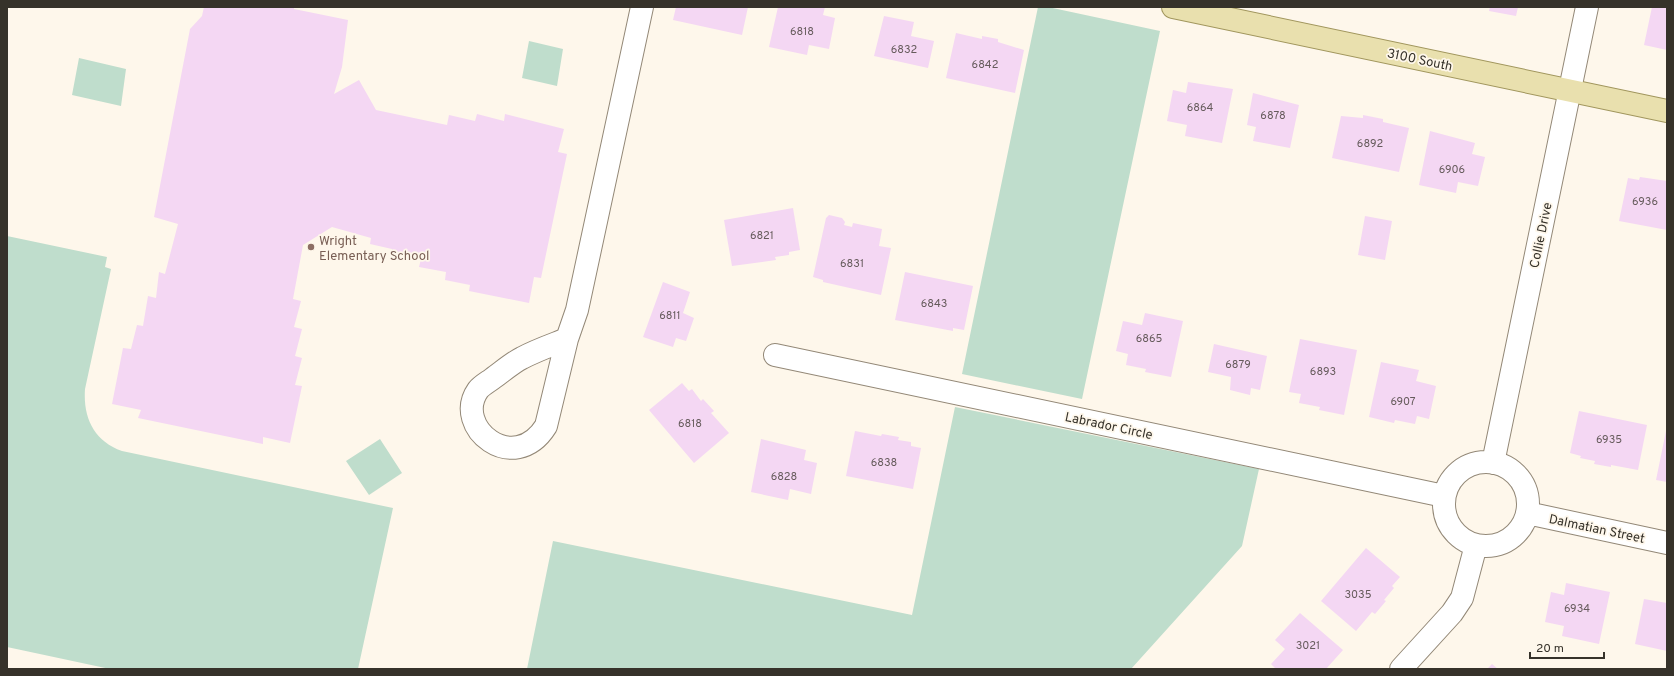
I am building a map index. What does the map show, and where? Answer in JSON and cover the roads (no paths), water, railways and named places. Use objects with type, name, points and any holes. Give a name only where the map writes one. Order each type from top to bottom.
[{"type":"main road","name":"3100 South","points":[[1173,7],[1667,111]]},
{"type":"street","points":[[567,339],[521,358],[478,389],[472,408],[473,418],[483,436],[491,443],[501,447],[523,446],[540,435],[546,426],[567,339],[577,310],[642,7]]},
{"type":"street","name":"Collie Drive","points":[[1493,463],[1587,7]]},
{"type":"street","name":"Labrador Circle","points":[[775,355],[1444,496]]},
{"type":"street","points":[[1481,462],[1493,463],[1508,467],[1518,476],[1525,488],[1528,502],[1527,513],[1522,527],[1513,536],[1502,543],[1489,546],[1476,545],[1464,540],[1454,532],[1447,521],[1443,509],[1444,496],[1449,483],[1457,472],[1469,465],[1481,462]]},
{"type":"street","name":"Dalmatian Street","points":[[1527,513],[1667,543]]},
{"type":"street","points":[[1401,669],[1452,613],[1462,598],[1476,545]]},
{"type":"place","name":"Wright Elementary School","points":[[311,247]]}]
